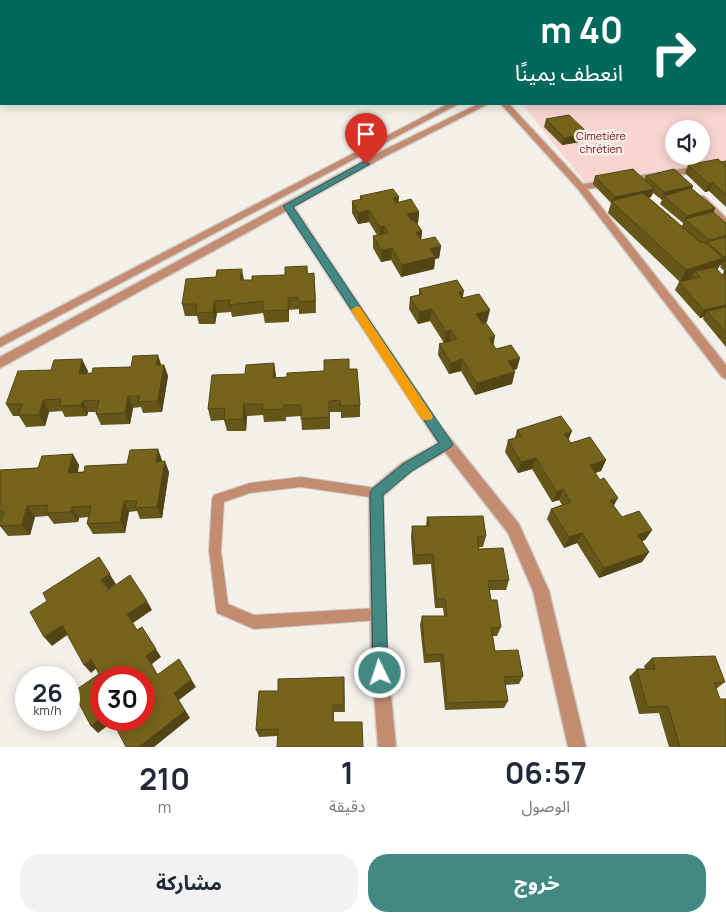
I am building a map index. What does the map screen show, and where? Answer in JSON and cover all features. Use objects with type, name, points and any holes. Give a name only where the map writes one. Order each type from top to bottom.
[{"type":"street","points":[[0,343],[452,105]]},
{"type":"street","points":[[0,364],[381,155],[482,105]]},
{"type":"street","points":[[506,105],[580,187],[726,374]]},
{"type":"street","points":[[580,187],[679,176],[726,165]]},
{"type":"street","points":[[695,192],[726,224]]},
{"type":"street","points":[[288,206],[433,427],[514,529],[541,591],[577,747]]},
{"type":"street","points":[[387,747],[379,654],[376,493],[407,467],[447,444]]},
{"type":"lane","points":[[376,493],[301,482],[250,488],[218,499],[215,552],[222,608],[254,622],[378,614]]},
{"type":"green space","name":"Cimetière chrétien","points":[[523,105],[726,105],[726,160],[710,162],[710,120],[665,120],[665,165],[694,165],[585,182]]},
{"type":"building","points":[[569,115],[588,133],[564,138],[546,119]]},
{"type":"building","points":[[718,159],[726,166],[726,195],[713,183],[709,184],[688,165],[710,165],[710,161]]},
{"type":"building","points":[[633,169],[654,189],[615,197],[595,176]]},
{"type":"building","points":[[674,169],[693,186],[664,192],[646,176]]},
{"type":"building","points":[[691,188],[715,208],[687,216],[664,196]]},
{"type":"building","points":[[393,189],[399,197],[393,198],[396,203],[411,199],[419,212],[407,214],[422,231],[416,232],[421,240],[435,237],[441,246],[430,249],[435,257],[402,265],[392,248],[382,250],[373,236],[388,233],[384,226],[380,227],[369,210],[358,213],[352,201],[362,199],[360,196]]},
{"type":"building","points":[[643,193],[701,243],[704,242],[723,258],[686,270],[611,201]]},
{"type":"building","points":[[713,212],[726,223],[726,236],[709,240],[685,219]]},
{"type":"building","points":[[726,237],[726,256],[724,257],[707,242]]},
{"type":"building","points":[[307,266],[307,274],[314,273],[315,301],[298,302],[298,297],[288,298],[288,310],[263,311],[263,301],[229,305],[230,300],[214,301],[213,312],[196,313],[197,304],[182,304],[186,279],[216,277],[217,270],[242,269],[240,280],[252,280],[252,276],[285,275],[285,267]]},
{"type":"building","points":[[715,267],[726,279],[726,305],[704,310],[679,282],[700,277],[695,271]]},
{"type":"building","points":[[457,280],[464,291],[458,292],[462,298],[479,294],[490,310],[476,314],[483,324],[486,323],[495,336],[489,338],[496,349],[511,345],[520,358],[508,361],[515,372],[477,383],[462,359],[451,363],[439,344],[457,339],[451,330],[446,332],[432,309],[419,312],[410,297],[422,294],[419,289]]},
{"type":"building","points":[[726,307],[726,333],[707,311]]},
{"type":"building","points":[[158,355],[156,365],[164,365],[158,401],[138,402],[140,396],[128,396],[125,413],[96,414],[99,400],[83,401],[81,405],[59,406],[61,399],[43,400],[39,415],[18,415],[23,404],[6,404],[18,371],[51,370],[54,360],[82,359],[79,374],[92,373],[93,368],[131,367],[133,356]]},
{"type":"building","points":[[349,359],[349,369],[357,369],[360,405],[341,406],[340,400],[329,401],[329,417],[301,419],[301,405],[284,405],[284,409],[262,410],[263,404],[244,404],[243,419],[224,420],[225,408],[208,409],[212,375],[245,374],[246,365],[274,363],[273,378],[287,377],[287,373],[324,371],[324,360]]},
{"type":"building","points":[[561,416],[572,431],[564,434],[571,443],[590,437],[606,460],[590,465],[600,480],[604,478],[618,498],[610,501],[622,517],[639,511],[652,530],[638,535],[649,552],[604,568],[582,533],[569,537],[551,509],[571,502],[563,489],[557,492],[536,458],[521,462],[508,440],[521,436],[517,430]]},
{"type":"building","points":[[158,449],[156,462],[165,461],[157,507],[135,508],[137,501],[124,501],[120,522],[87,524],[91,506],[72,507],[71,512],[46,513],[48,505],[27,506],[22,525],[0,526],[4,511],[0,511],[0,470],[38,468],[42,456],[73,454],[68,473],[84,472],[85,466],[127,464],[130,450]]},
{"type":"building","points":[[483,516],[486,536],[477,537],[479,549],[503,548],[509,580],[488,581],[491,600],[497,600],[501,627],[491,628],[495,651],[518,650],[523,676],[504,677],[508,701],[447,703],[443,654],[425,655],[422,616],[447,616],[445,599],[437,599],[433,554],[415,555],[412,526],[429,526],[427,517]]},
{"type":"building","points":[[99,557],[110,574],[101,580],[107,591],[130,575],[147,601],[127,614],[137,630],[142,627],[156,649],[146,656],[152,666],[95,666],[91,659],[84,665],[62,625],[44,637],[30,612],[47,601],[43,593]]},
{"type":"building","points":[[715,656],[725,682],[714,683],[720,699],[726,699],[726,747],[680,747],[668,706],[647,707],[637,669],[655,669],[652,658]]},
{"type":"building","points":[[179,659],[191,679],[174,693],[185,711],[139,747],[126,747],[118,731],[155,731],[155,672],[157,675]]},
{"type":"building","points":[[344,677],[344,705],[333,705],[333,722],[362,722],[363,747],[277,747],[278,729],[256,730],[259,691],[278,691],[278,679]]},
{"type":"building","points":[[90,680],[90,724],[80,705],[80,687]]},
{"type":"slow traffic","points":[[357,310],[427,417]]},
{"type":"route","points":[[366,164],[288,206],[433,427],[447,444],[407,467],[376,493],[380,673]]}]
